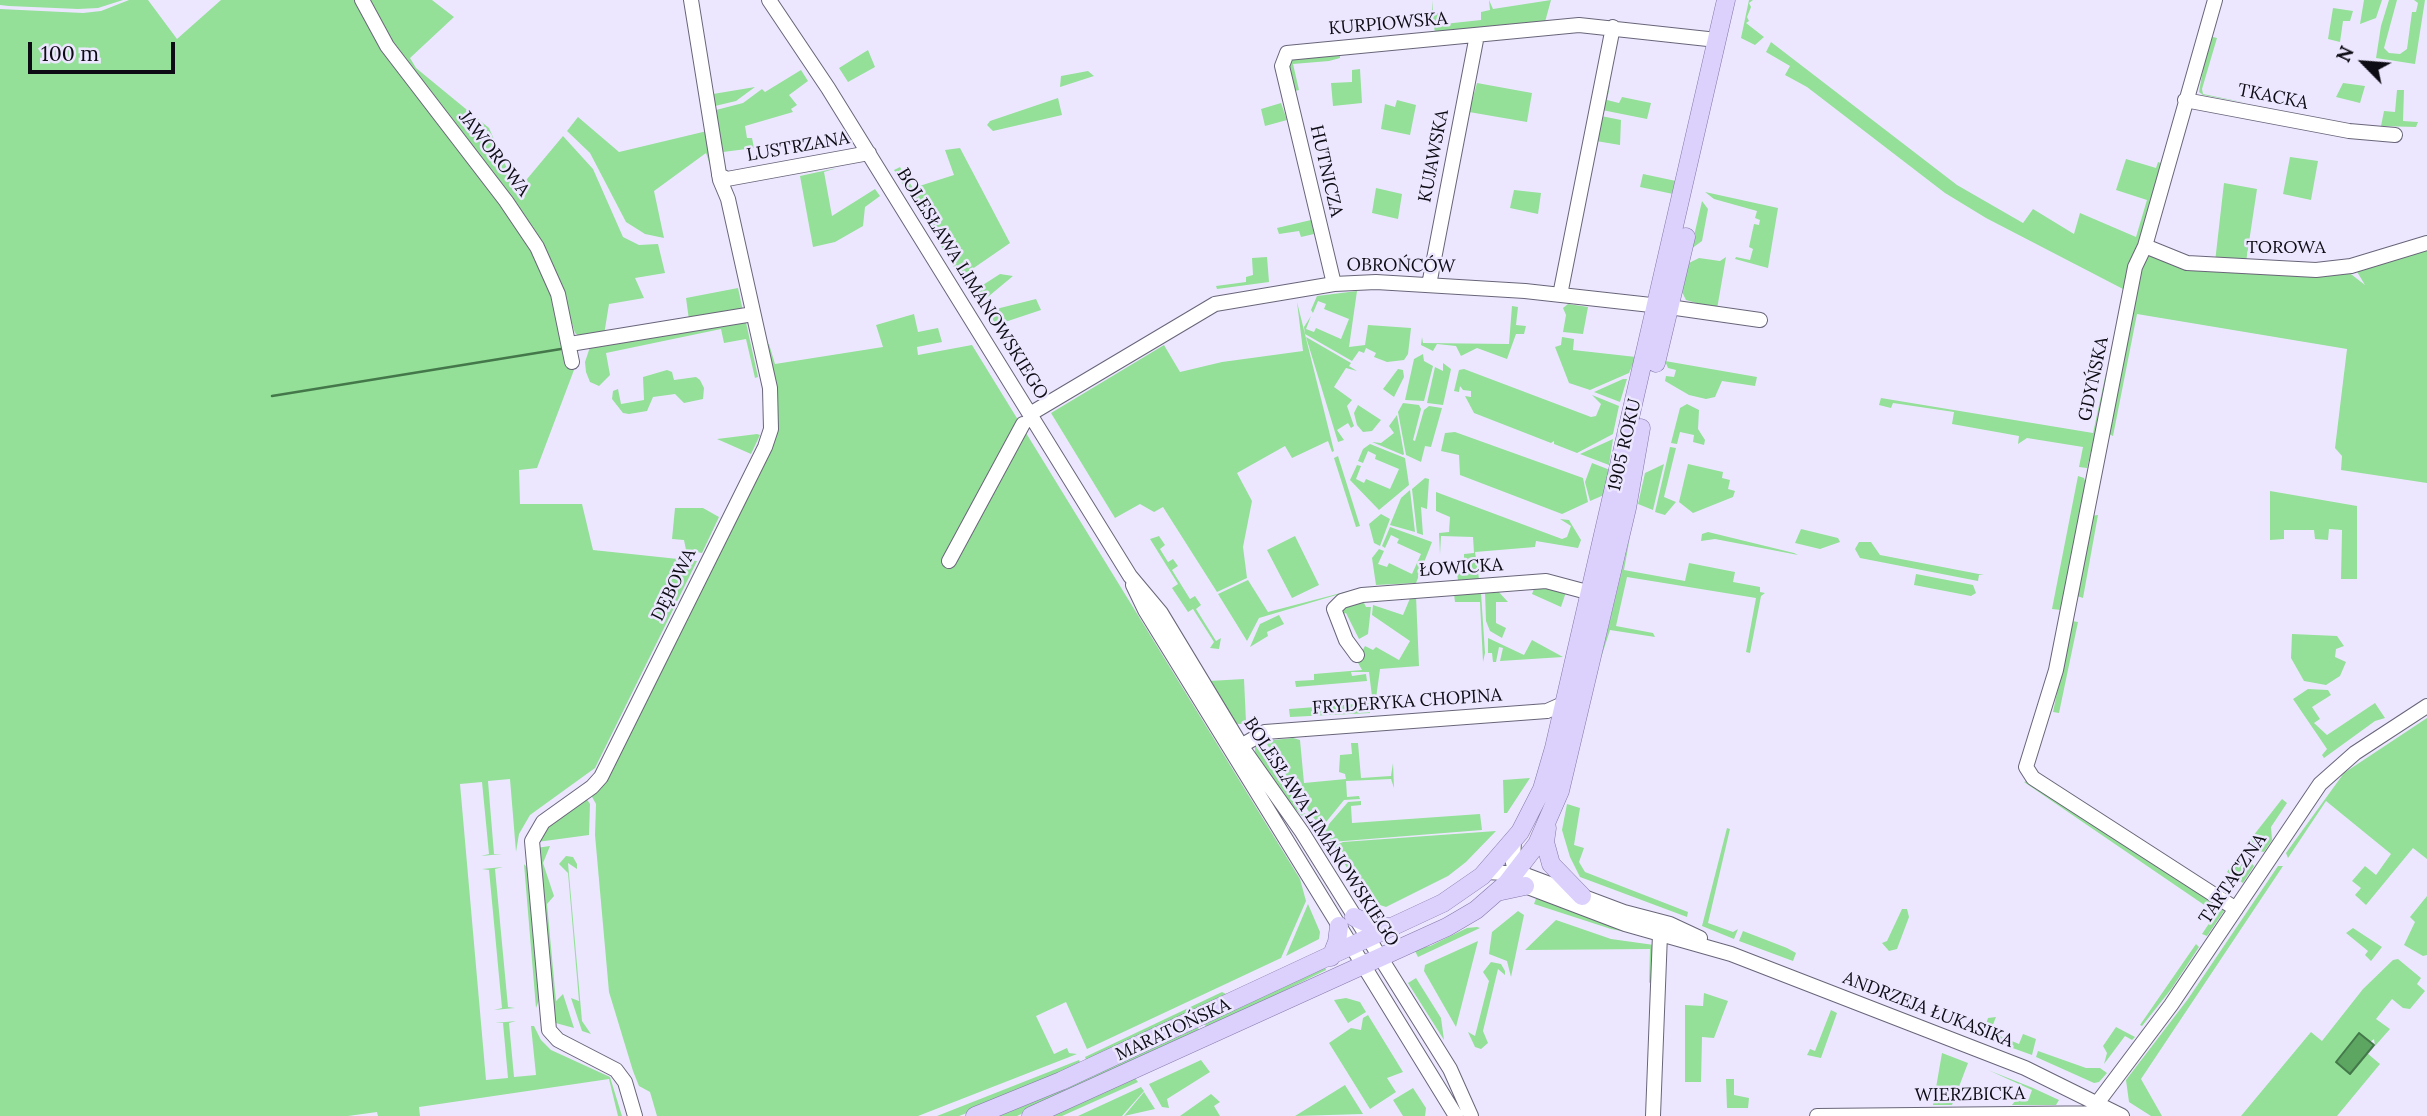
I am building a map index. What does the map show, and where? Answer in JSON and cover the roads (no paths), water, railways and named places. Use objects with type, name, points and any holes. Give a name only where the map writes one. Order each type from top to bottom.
[{"type":"main road","name":"1905 ROKU","points":[[1371,961],[1460,920],[1497,892],[1520,880],[1548,825],[1564,779],[1627,508],[1663,306],[1726,0]]},
{"type":"main road","name":"1905 ROKU","points":[[1360,943],[1454,897],[1486,873],[1514,840],[1542,789],[1553,717],[1565,703],[1738,0]]},
{"type":"main road","points":[[1548,825],[1545,842],[1551,864],[1582,896]]},
{"type":"main road","points":[[1331,957],[1346,921],[1376,927],[1393,927]]},
{"type":"main road","name":"MARATOŃSKA","points":[[975,1116],[1061,1082],[1360,943]]},
{"type":"main road","name":"MARATOŃSKA","points":[[1031,1116],[1371,961]]},
{"type":"main road","points":[[1193,1022],[1202,1027],[1203,1038]]},
{"type":"street","name":"JAWOROWA","points":[[362,0],[394,55],[524,226],[554,284],[572,362]]},
{"type":"street","name":"DĘBOWA","points":[[635,1116],[625,1082],[617,1070],[558,1040],[549,1030],[532,841],[539,826],[593,787],[601,777],[765,447],[772,421],[772,401],[728,200],[719,174],[691,0]]},
{"type":"street","name":"BOLESŁAWA LIMANOWSKIEGO","points":[[769,0],[779,7],[869,153],[1026,419],[1130,576],[1141,604],[1295,822],[1346,921],[1371,961],[1456,1116]]},
{"type":"street","name":"GDYŃSKA","points":[[2215,0],[2145,246],[2135,267],[2056,670],[2026,771],[2236,909]]},
{"type":"street","name":"KURPIOWSKA","points":[[1282,66],[1284,56],[1290,52],[1579,25],[1717,40]]},
{"type":"street","points":[[1560,295],[1613,27]]},
{"type":"street","name":"KUJAWSKA","points":[[1429,285],[1476,35]]},
{"type":"street","name":"HUTNICZA","points":[[1282,66],[1334,284]]},
{"type":"street","name":"TKACKA","points":[[2185,100],[2349,131],[2395,135]]},
{"type":"street","name":"LUSTRZANA","points":[[719,174],[727,179],[735,178],[869,153]]},
{"type":"street","name":"LUSTRZANA","points":[[728,200],[729,184],[735,178]]},
{"type":"street","name":"TOROWA","points":[[2145,246],[2187,263],[2316,270],[2351,265],[2427,243]]},
{"type":"street","name":"OBROŃCÓW","points":[[1026,419],[1215,304],[1334,284],[1364,282],[1429,285],[1560,295],[1760,320]]},
{"type":"street","points":[[569,344],[753,314]]},
{"type":"street","points":[[949,561],[1026,419]]},
{"type":"street","name":"ŁOWICKA","points":[[1357,655],[1346,640],[1335,607],[1342,601],[1367,594],[1541,582],[1558,583],[1591,593]]},
{"type":"street","name":"TARTACZNA","points":[[2098,1102],[2171,1006],[2320,784],[2355,753],[2427,706]]},
{"type":"street","name":"FRYDERYKA CHOPINA","points":[[1240,742],[1268,732],[1553,717]]},
{"type":"street","points":[[1486,873],[1520,880],[1512,855],[1514,840]]},
{"type":"street","name":"ANDRZEJA ŁUKASIKA","points":[[1520,880],[1670,924],[1721,950],[2025,1068],[2119,1114]]},
{"type":"street","name":"ANDRZEJA ŁUKASIKA","points":[[1520,880],[1660,934],[1721,950]]},
{"type":"street","points":[[1653,1116],[1660,934]]},
{"type":"street","name":"BOLESŁAWA LIMANOWSKIEGO","points":[[1371,961],[1450,1069],[1471,1116]]},
{"type":"street","name":"BOLESŁAWA LIMANOWSKIEGO","points":[[1446,1097],[1471,1116]]},
{"type":"street","name":"WIERZBICKA","points":[[1817,1116],[2119,1114]]},
{"type":"waterway","points":[[272,396],[561,349]]}]
